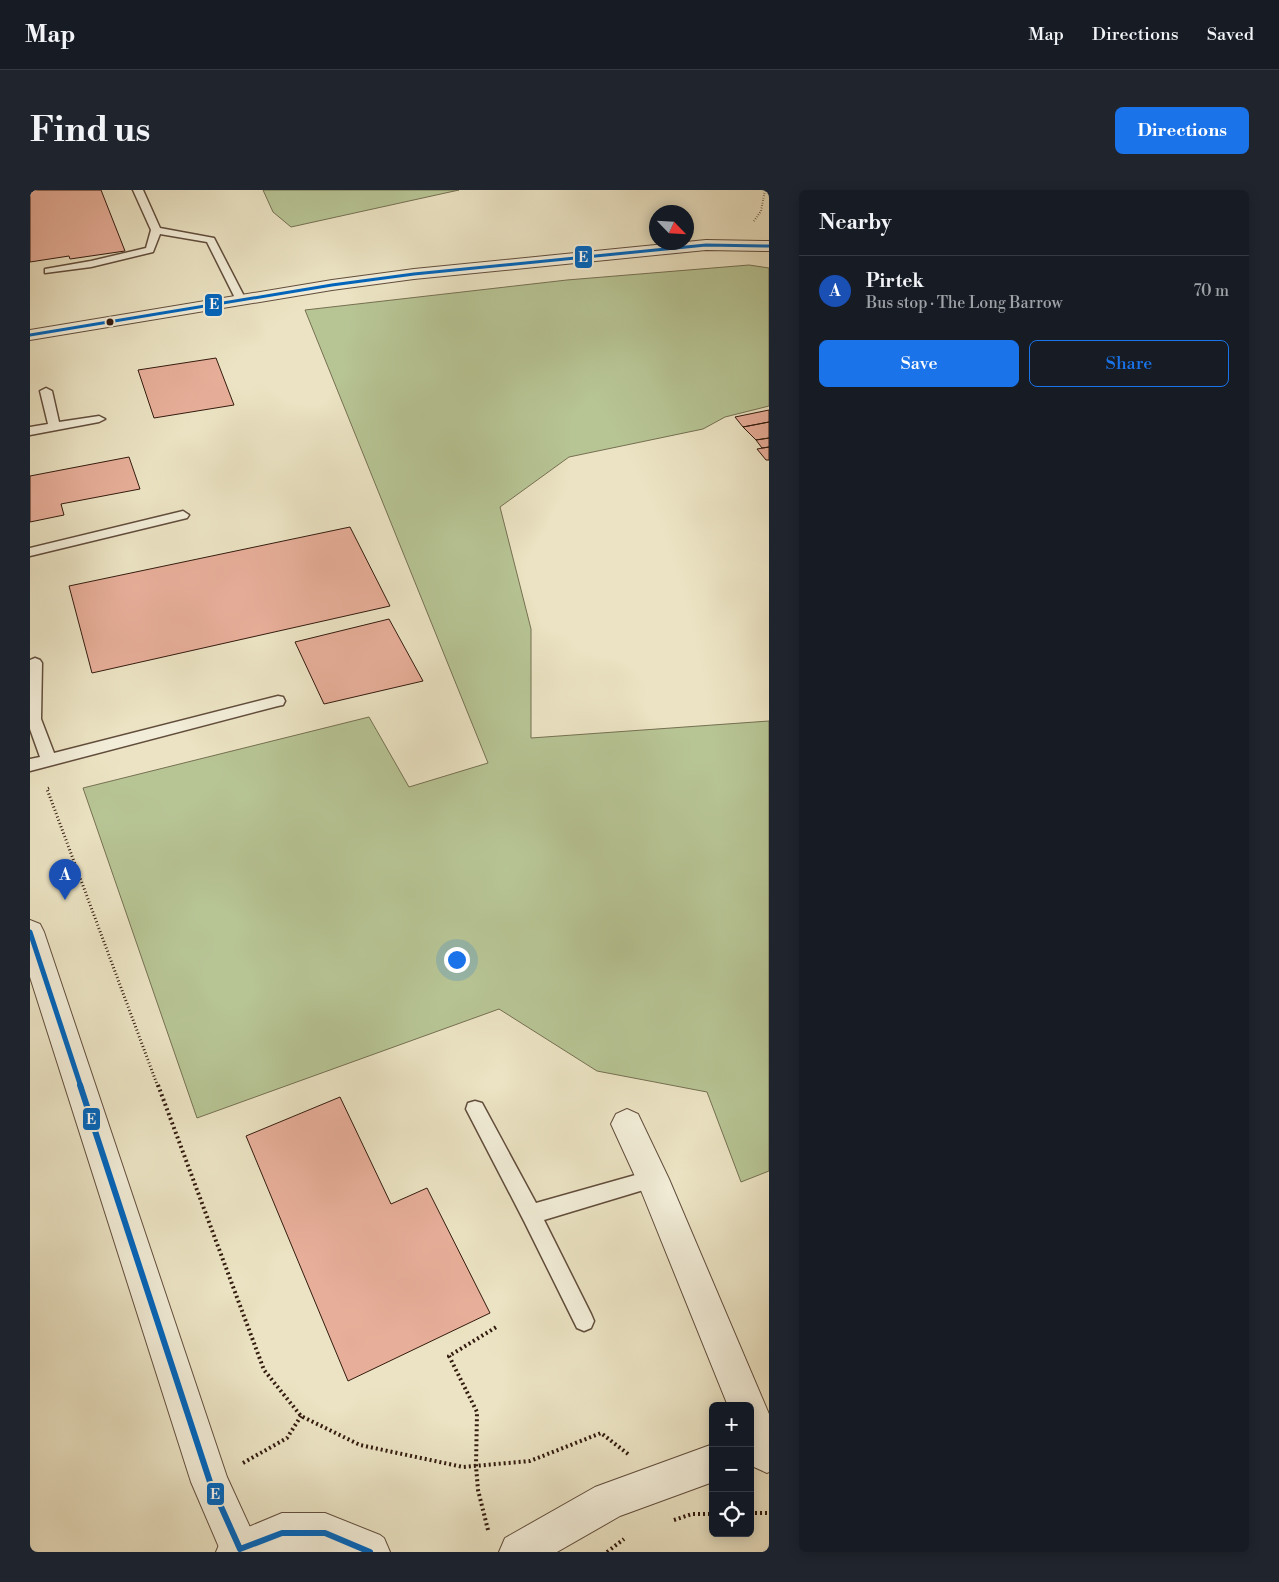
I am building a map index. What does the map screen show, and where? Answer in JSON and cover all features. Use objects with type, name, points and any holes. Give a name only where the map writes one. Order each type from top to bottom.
[{"type":"street","points":[[706,245],[769,229]]},
{"type":"street","points":[[30,335],[414,274],[706,245],[769,246]]},
{"type":"street","points":[[30,932],[210,1482],[238,1550],[282,1533],[325,1533],[366,1548],[370,1552]]},
{"type":"street","points":[[627,1124],[745,1402]]},
{"type":"street","points":[[754,1427],[762,1455]]},
{"type":"street","points":[[504,1543],[609,1500],[709,1464]]},
{"type":"lane","points":[[49,271],[91,264],[150,250],[156,230],[138,190]]},
{"type":"lane","points":[[156,230],[211,240],[241,300]]},
{"type":"lane","points":[[46,391],[54,427]]},
{"type":"lane","points":[[30,431],[99,418]]},
{"type":"lane","points":[[30,552],[182,515]]},
{"type":"lane","points":[[35,663],[34,719],[48,760]]},
{"type":"lane","points":[[30,765],[278,701]]},
{"type":"lane","points":[[475,1109],[531,1214],[584,1321]]},
{"type":"lane","points":[[531,1214],[652,1179]]},
{"type":"path","points":[[765,193],[769,194]]},
{"type":"path","points":[[56,785],[46,789],[264,1370],[301,1416],[360,1445],[463,1467],[530,1461],[601,1433],[662,1480]]},
{"type":"path","points":[[498,1326],[449,1356],[477,1412],[476,1466],[478,1490],[504,1543]]},
{"type":"path","points":[[210,1482],[287,1438],[301,1416]]},
{"type":"path","points":[[754,1513],[769,1513]]},
{"type":"path","points":[[666,1522],[692,1514],[709,1514]]},
{"type":"path","points":[[606,1552],[631,1534]]},
{"type":"green space","points":[[263,190],[459,190],[291,227],[273,212]]},
{"type":"green space","points":[[749,265],[769,268],[769,406],[725,417],[703,429],[569,457],[500,507],[531,629],[531,738],[769,721],[769,1171],[741,1182],[707,1092],[597,1071],[499,1009],[197,1118],[83,788],[369,717],[409,787],[488,763],[305,310],[567,280]]},
{"type":"building","points":[[30,190],[101,190],[125,251],[70,259],[69,256],[30,262]]},
{"type":"building","points":[[216,358],[234,405],[154,418],[138,370]]},
{"type":"building","points":[[769,410],[769,422],[743,427],[735,417]]},
{"type":"building","points":[[769,422],[769,438],[756,440],[743,427]]},
{"type":"building","points":[[769,438],[769,447],[762,448],[756,440]]},
{"type":"building","points":[[769,447],[769,460],[766,460],[757,449]]},
{"type":"building","points":[[129,457],[140,489],[61,504],[64,515],[30,522],[30,476]]},
{"type":"building","points":[[350,527],[390,606],[92,673],[69,586]]},
{"type":"building","points":[[389,619],[423,681],[324,704],[295,642]]},
{"type":"building","points":[[340,1097],[391,1204],[427,1188],[490,1313],[348,1381],[246,1136]]},
{"type":"transit line","name":"E","points":[[30,335],[332,285],[414,274],[706,245],[769,246]]},
{"type":"transit line","name":"E","points":[[30,932],[210,1482],[240,1549],[282,1533],[325,1533],[370,1552]]},
{"type":"place","name":"Pirtek","points":[[65,900]]}]
